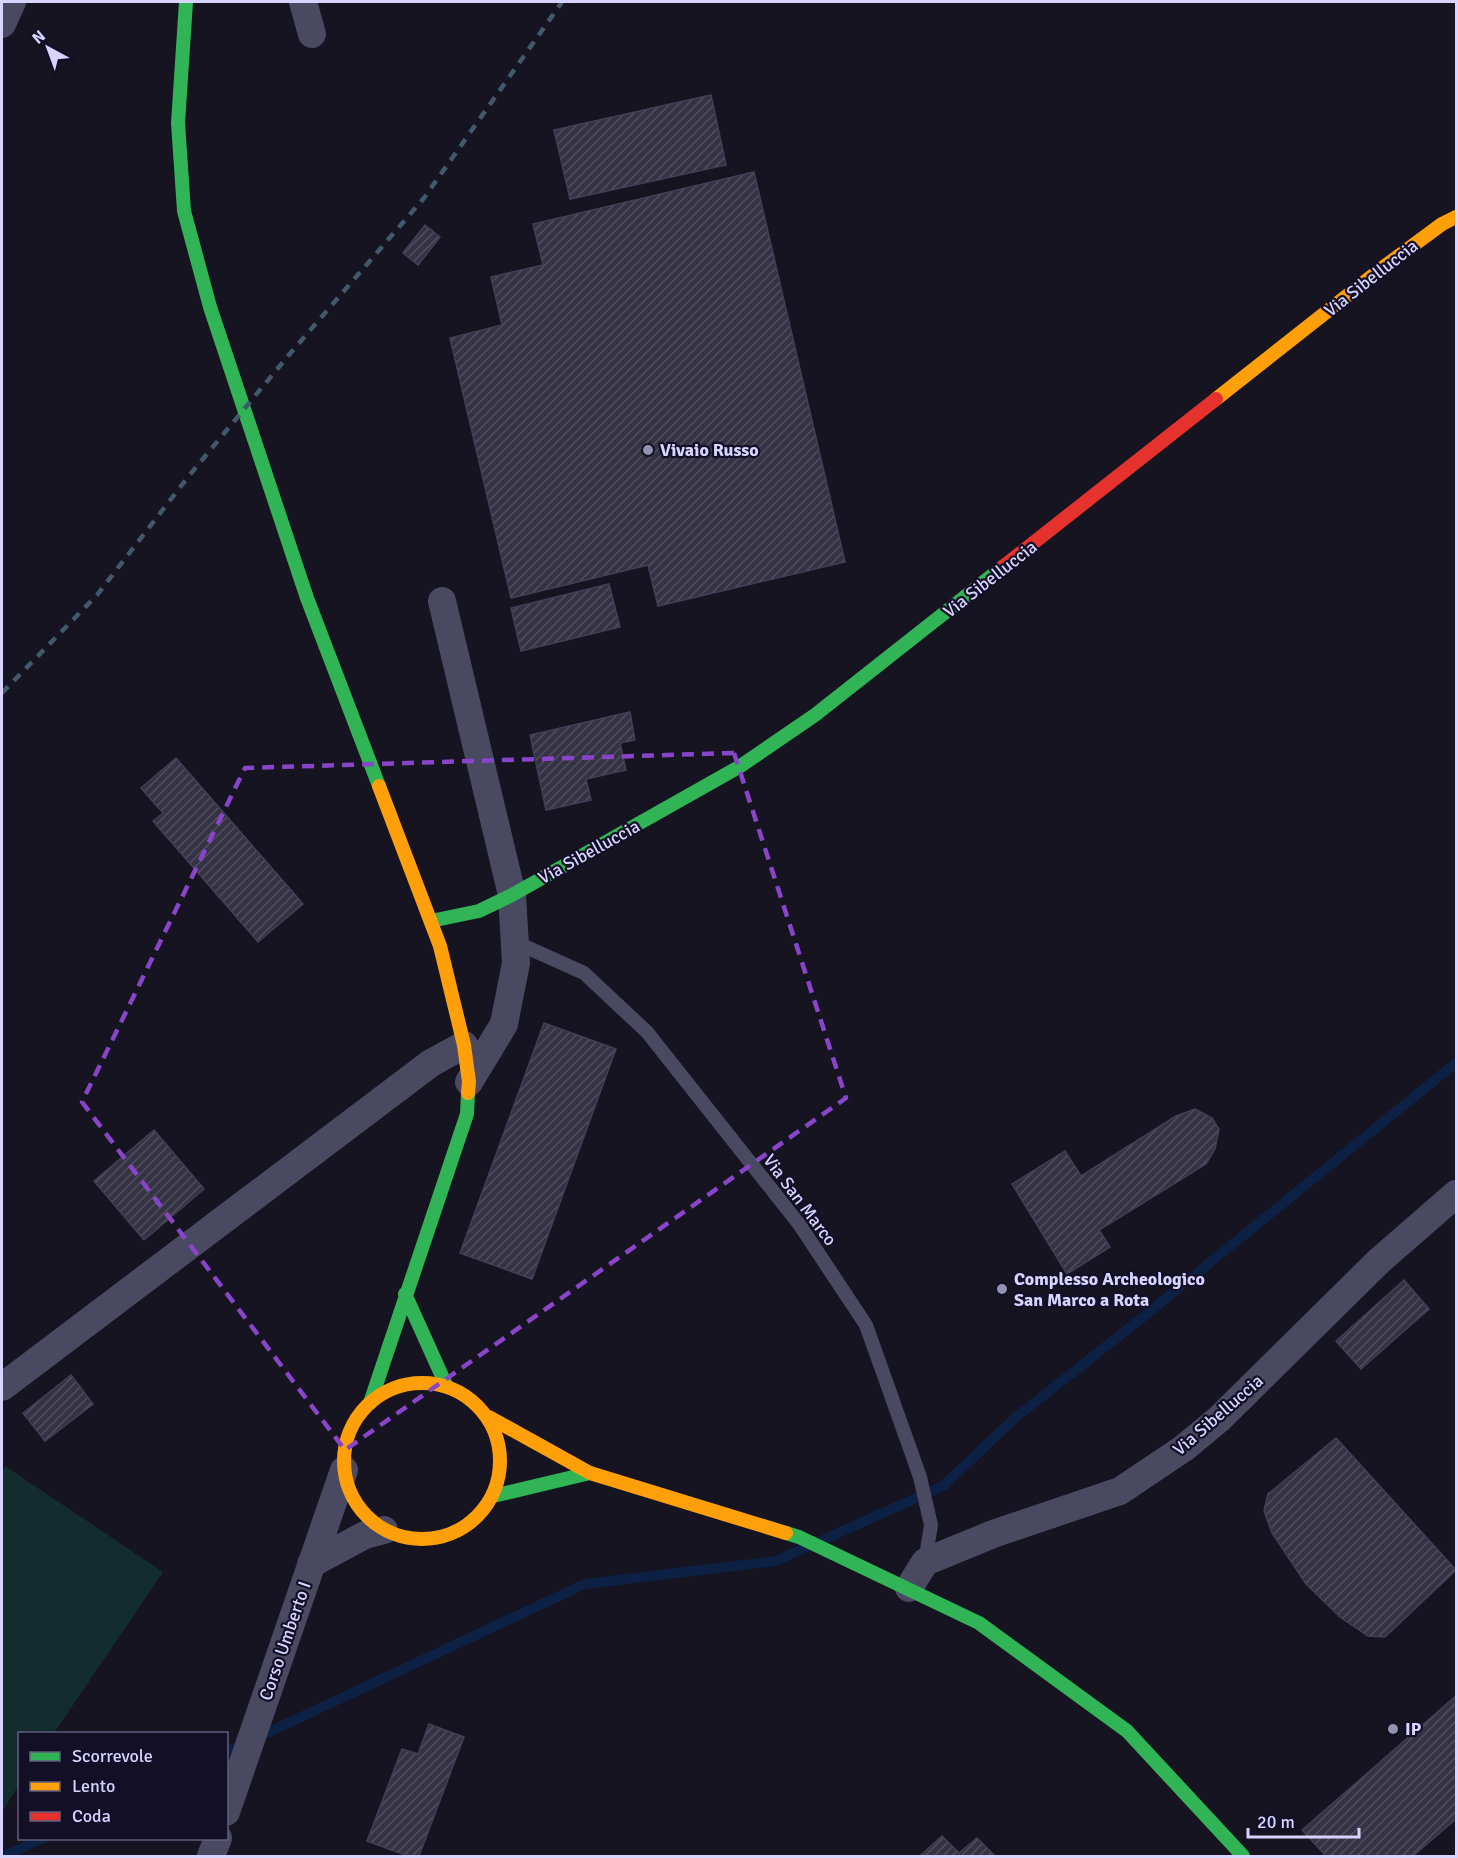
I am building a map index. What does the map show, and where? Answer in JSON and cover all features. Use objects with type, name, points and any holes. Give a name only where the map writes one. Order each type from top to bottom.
[{"type":"main road","points":[[186,2],[178,123],[184,211],[210,307],[307,598],[440,946],[464,1045],[469,1082],[467,1114],[370,1403]]},
{"type":"main road","name":"Via Sibelluccia","points":[[431,921],[479,911],[512,895],[740,767],[815,715],[1382,269],[1452,217]]},
{"type":"main road","points":[[405,1294],[446,1385]]},
{"type":"main road","points":[[489,1418],[500,1442],[501,1469],[493,1496],[477,1517],[457,1532],[433,1539],[408,1538],[384,1530],[365,1515],[351,1494],[344,1470],[345,1445],[354,1422],[370,1403],[392,1388],[419,1382],[446,1385],[470,1398],[489,1418],[590,1473],[799,1537],[979,1623],[1127,1731],[1243,1857]]},
{"type":"main road","points":[[493,1496],[590,1473]]},
{"type":"street","points":[[2,24],[12,2]]},
{"type":"street","points":[[303,2],[312,34]]},
{"type":"street","points":[[442,601],[512,895],[515,942],[516,963],[504,1024],[469,1082]]},
{"type":"street","points":[[2,1387],[431,1063],[464,1045]]},
{"type":"street","name":"Via Sibelluccia","points":[[925,1562],[993,1534],[1120,1491],[1184,1448],[1219,1419],[1380,1261],[1456,1194]]},
{"type":"street","name":"Corso Umberto I","points":[[228,1806],[344,1470]]},
{"type":"street","points":[[311,1564],[365,1535],[384,1530]]},
{"type":"street","points":[[907,1587],[925,1562]]},
{"type":"lane","name":"Via San Marco","points":[[515,942],[584,973],[648,1032],[799,1224],[866,1325],[920,1477],[931,1525],[925,1562]]},
{"type":"highlighted area","points":[[734,753],[846,1098],[345,1450],[82,1102],[245,768]]},
{"type":"green space","points":[[5,1466],[163,1572],[55,1732],[18,1732],[18,1787],[2,1812],[2,1472]]},
{"type":"building","points":[[711,95],[726,165],[570,199],[554,130]]},
{"type":"building","name":"Vivaio Russo","points":[[754,172],[845,562],[658,606],[648,565],[511,598],[450,338],[502,325],[491,277],[543,265],[533,224]]},
{"type":"building","points":[[425,225],[440,237],[418,265],[403,253]]},
{"type":"building","points":[[609,584],[620,627],[521,651],[511,608]]},
{"type":"building","points":[[630,712],[635,740],[620,743],[626,770],[586,779],[591,800],[546,810],[530,735]]},
{"type":"building","points":[[176,758],[303,904],[258,942],[153,821],[163,813],[141,788]]},
{"type":"building","points":[[544,1023],[616,1049],[532,1279],[460,1253]]},
{"type":"building","points":[[1195,1109],[1212,1118],[1219,1129],[1215,1149],[1206,1164],[1099,1230],[1110,1247],[1067,1274],[1012,1184],[1065,1151],[1081,1176],[1176,1116]]},
{"type":"building","points":[[154,1130],[204,1189],[144,1240],[94,1181]]},
{"type":"building","points":[[1404,1280],[1429,1309],[1361,1369],[1336,1341]]},
{"type":"building","points":[[71,1375],[93,1404],[45,1441],[23,1413]]},
{"type":"building","points":[[1336,1438],[1456,1570],[1385,1637],[1368,1636],[1340,1617],[1306,1584],[1272,1533],[1264,1511],[1268,1494]]},
{"type":"building","points":[[1456,1696],[1456,1819],[1413,1856],[1326,1856],[1302,1830]]},
{"type":"building","points":[[429,1724],[464,1737],[419,1856],[408,1856],[367,1841],[402,1749],[418,1754]]},
{"type":"building","points":[[942,1836],[959,1853],[977,1838],[995,1856],[920,1856]]},
{"type":"waterway","points":[[823,1540],[943,1486],[1016,1417],[1456,1063]]},
{"type":"waterway","points":[[228,1751],[585,1584],[776,1561],[806,1547]]},
{"type":"waterway","points":[[5,1856],[39,1840]]},
{"type":"railway","points":[[2,693],[97,595],[188,477],[424,198],[562,2]]},
{"type":"traffic: fast","points":[[186,2],[178,123],[184,211],[210,307],[307,598],[379,786]]},
{"type":"traffic: fast","points":[[431,921],[479,911],[512,895],[739,767],[815,715],[1004,566]]},
{"type":"traffic: fast","points":[[370,1403],[467,1114],[468,1093]]},
{"type":"traffic: fast","points":[[405,1294],[446,1385]]},
{"type":"traffic: fast","points":[[493,1496],[590,1473]]},
{"type":"traffic: fast","points":[[786,1533],[799,1537],[979,1623],[1127,1731],[1243,1856]]},
{"type":"traffic: slow","points":[[1216,399],[1381,269],[1442,224],[1456,217]]},
{"type":"traffic: slow","points":[[379,786],[440,946],[464,1045],[469,1082],[468,1093]]},
{"type":"traffic: slow","points":[[422,1383],[437,1384],[452,1389],[477,1406],[494,1431],[499,1446],[500,1461],[499,1476],[494,1491],[477,1516],[452,1533],[437,1538],[422,1539],[407,1538],[392,1533],[367,1516],[350,1491],[345,1476],[344,1461],[345,1446],[350,1431],[367,1406],[392,1389],[407,1384],[422,1383]]},
{"type":"traffic: slow","points":[[489,1417],[590,1473],[786,1533]]},
{"type":"traffic: jam","points":[[1004,566],[1216,399]]},
{"type":"place","name":"Vivaio Russo","points":[[648,450]]},
{"type":"place","name":"Complesso Archeologico San Marco a Rota","points":[[1002,1289]]},
{"type":"place","name":"IP","points":[[1393,1729]]}]
